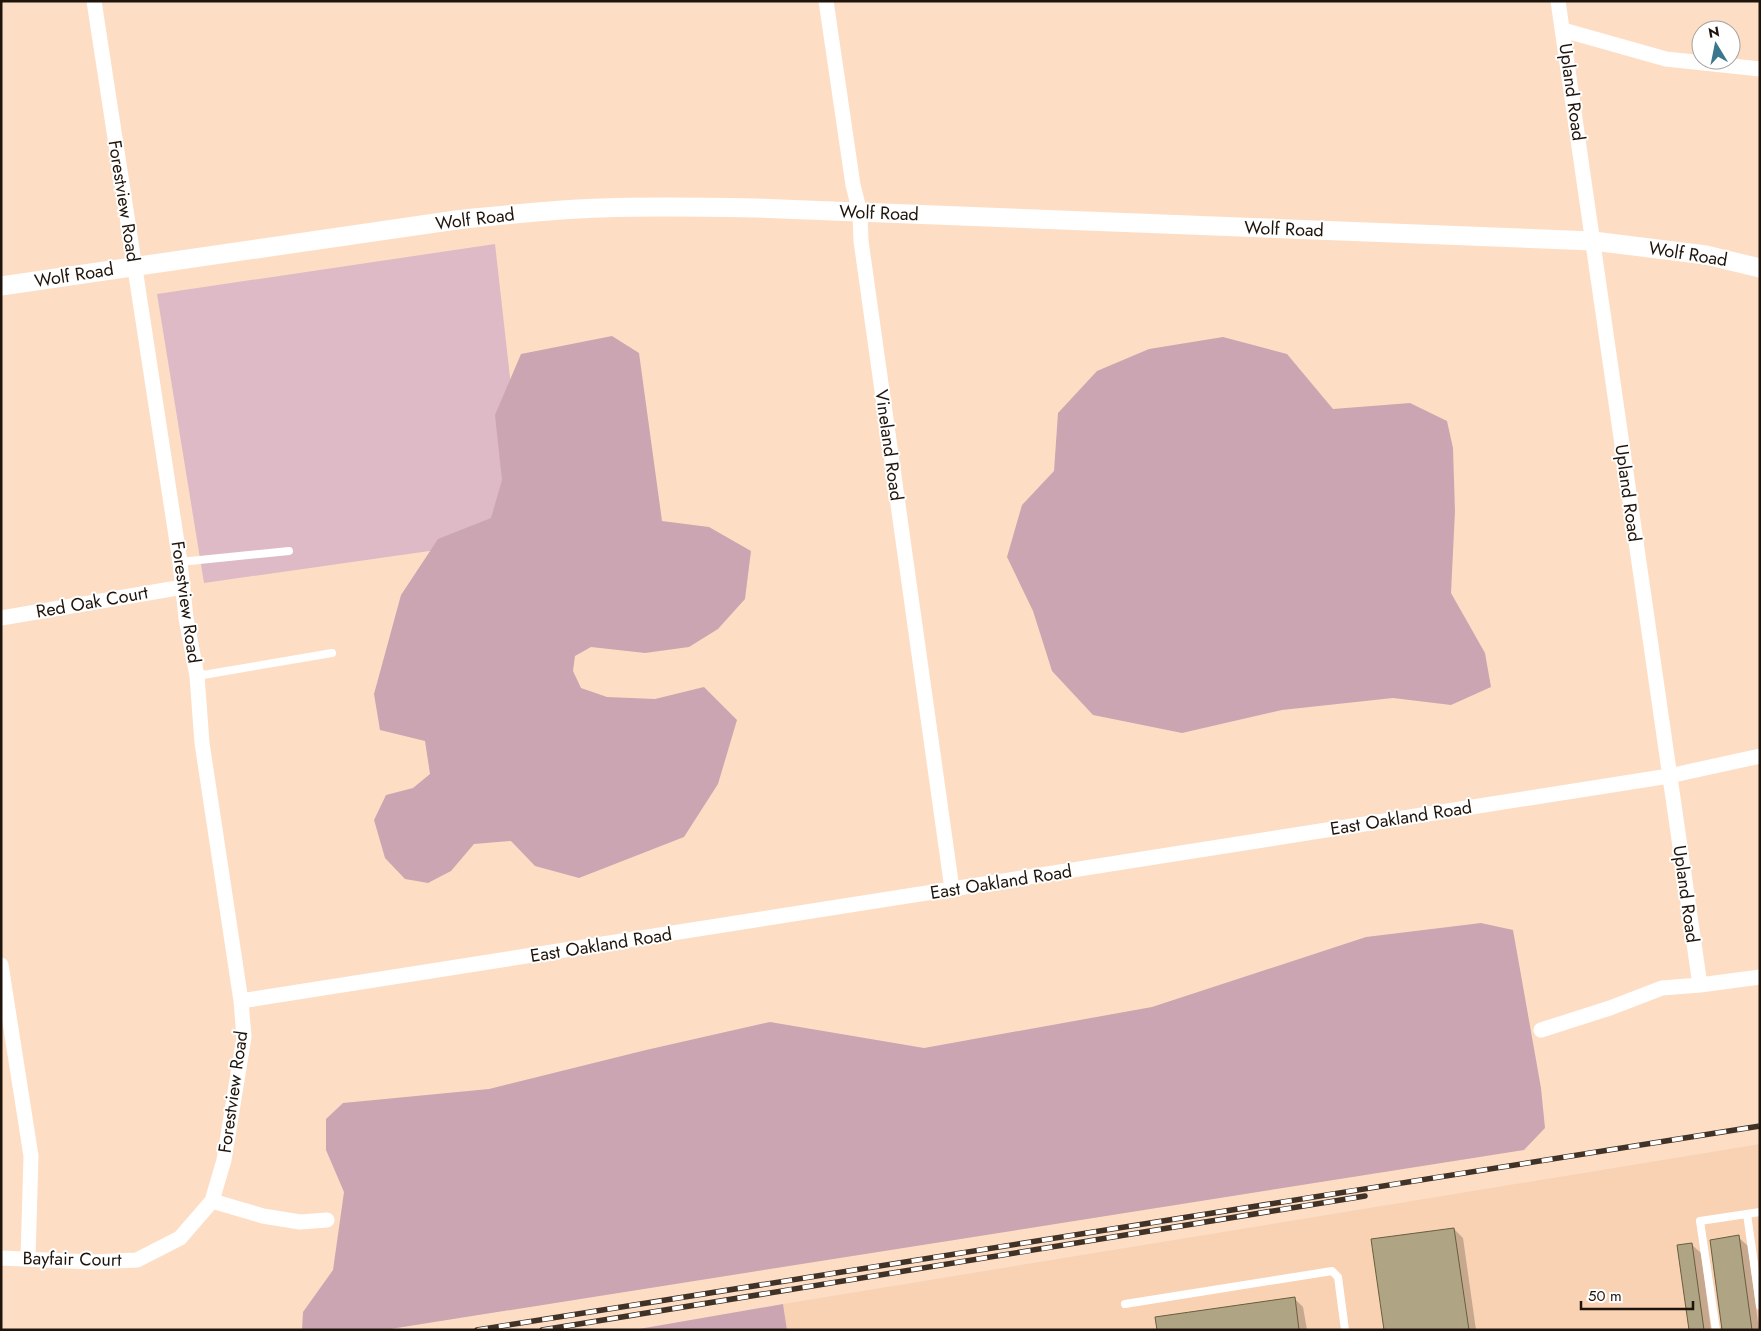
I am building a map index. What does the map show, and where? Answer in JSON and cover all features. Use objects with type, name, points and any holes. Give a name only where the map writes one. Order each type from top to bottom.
[{"type":"street","name":"Forestview Road","points":[[94,1],[184,587],[186,618],[196,676],[202,743],[241,1002],[244,1037],[224,1160],[212,1201]]},
{"type":"street","name":"Vineland Road","points":[[826,1],[853,185],[860,213],[861,241],[952,889]]},
{"type":"street","name":"Upland Road","points":[[1558,1],[1668,776],[1700,985]]},
{"type":"street","points":[[1563,30],[1666,59],[1760,69]]},
{"type":"street","name":"Wolf Road","points":[[1,286],[456,220],[529,212],[600,208],[672,207],[1593,241],[1706,255],[1760,268]]},
{"type":"street","name":"Red Oak Court","points":[[1,618],[184,587]]},
{"type":"street","name":"East Oakland Road","points":[[241,1002],[1668,776],[1760,756]]},
{"type":"street","points":[[1,965],[31,1156],[28,1258]]},
{"type":"street","points":[[1541,1030],[1610,1008],[1662,988],[1760,977]]},
{"type":"street","points":[[212,1201],[263,1216],[291,1221],[327,1220]]},
{"type":"street","name":"Bayfair Court","points":[[1,1258],[92,1262],[137,1260],[180,1238],[212,1201]]},
{"type":"lane","points":[[180,562],[289,551]]},
{"type":"lane","points":[[196,676],[332,653]]},
{"type":"lane","points":[[1716,1330],[1700,1221],[1760,1212]]},
{"type":"lane","points":[[1747,1214],[1760,1306]]},
{"type":"lane","points":[[1125,1304],[1332,1271],[1338,1277],[1345,1330]]},
{"type":"shaded area","points":[[495,244],[528,537],[204,583],[157,294]]},
{"type":"shaded area","points":[[612,336],[639,353],[662,521],[709,527],[751,551],[745,599],[718,629],[689,647],[645,653],[591,647],[575,656],[573,671],[581,688],[607,697],[655,699],[704,687],[737,720],[718,784],[684,837],[579,878],[535,866],[511,841],[474,844],[451,871],[428,883],[405,879],[385,858],[374,820],[386,795],[413,788],[430,774],[425,741],[380,730],[374,694],[401,595],[438,539],[491,518],[502,480],[495,415],[521,354]]},
{"type":"shaded area","points":[[1223,337],[1287,354],[1333,409],[1410,403],[1447,421],[1453,448],[1455,511],[1451,593],[1485,653],[1491,687],[1451,705],[1393,698],[1282,710],[1182,733],[1093,715],[1052,671],[1033,611],[1007,557],[1022,505],[1054,471],[1058,413],[1097,371],[1149,349]]},
{"type":"shaded area","points":[[1481,923],[1513,930],[1541,1088],[1545,1128],[1524,1150],[384,1330],[302,1330],[303,1312],[333,1270],[344,1192],[326,1150],[326,1119],[343,1103],[489,1089],[646,1050],[770,1022],[924,1048],[1152,1007],[1366,937]]},
{"type":"shaded area","points":[[1760,1144],[1760,1330],[787,1330],[783,1304]]},
{"type":"shaded area","points":[[783,1304],[787,1330],[633,1330]]},
{"type":"building","points":[[1454,1228],[1469,1330],[1384,1330],[1371,1239]]},
{"type":"building","points":[[1739,1235],[1752,1330],[1722,1330],[1710,1240]]},
{"type":"building","points":[[1692,1243],[1704,1330],[1689,1330],[1677,1245]]},
{"type":"building","points":[[1295,1297],[1299,1330],[1157,1330],[1155,1317]]},
{"type":"railway","points":[[477,1330],[1760,1126]]},
{"type":"railway","points":[[542,1330],[1365,1196]]}]
